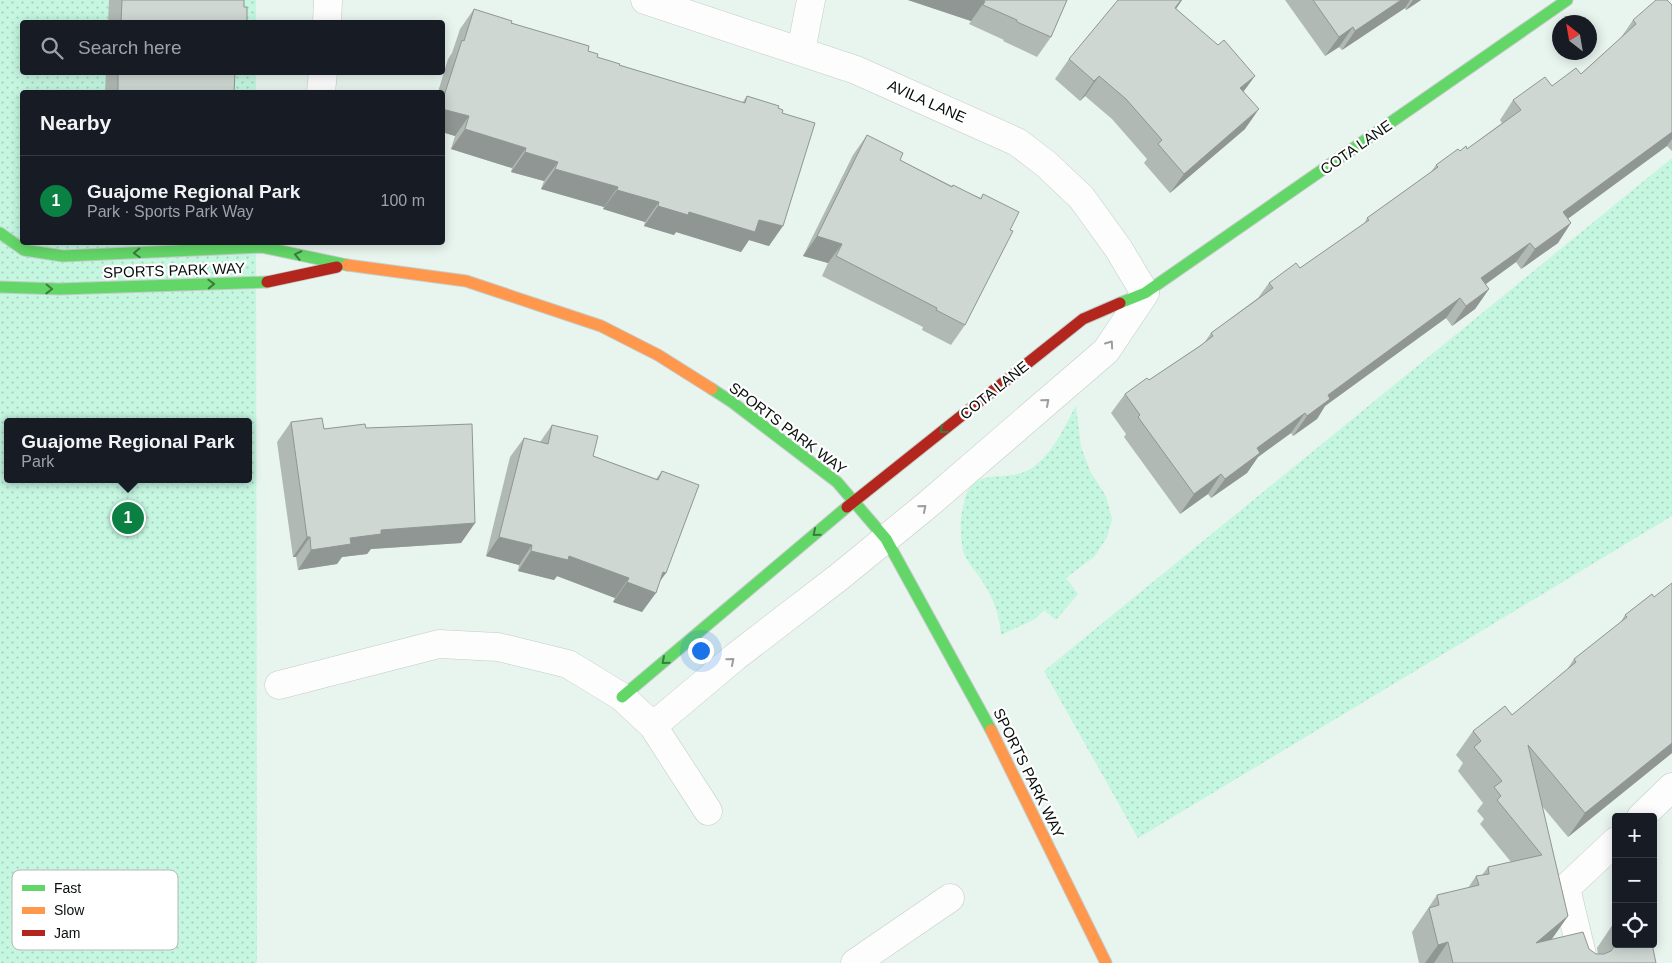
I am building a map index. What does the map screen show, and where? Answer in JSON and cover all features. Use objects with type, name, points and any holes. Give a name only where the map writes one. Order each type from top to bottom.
[{"type":"street","points":[[327,20],[328,0]]},
{"type":"street","name":"AVILA LANE","points":[[645,0],[856,70],[1017,142],[1046,164],[1081,197],[1118,248],[1145,293]]},
{"type":"street","points":[[801,51],[811,0]]},
{"type":"street","name":"COTA LANE","points":[[622,698],[853,502],[1083,319],[1145,293],[1567,0]]},
{"type":"street","points":[[321,90],[322,75]]},
{"type":"street","name":"SPORTS PARK WAY","points":[[0,234],[24,250],[63,256],[262,247],[346,265],[466,281],[601,326],[658,355],[732,402],[836,482],[886,539],[978,705],[1106,963]]},
{"type":"street","name":"SPORTS PARK WAY","points":[[0,287],[60,289],[270,282],[346,265]]},
{"type":"street","name":"COTA LANE","points":[[653,726],[735,658],[886,539],[1106,350],[1145,293]]},
{"type":"street","points":[[278,685],[439,644],[498,647],[568,664],[622,698],[653,726],[708,811]]},
{"type":"street","points":[[1645,813],[1672,787]]},
{"type":"street","points":[[1584,963],[1566,888],[1612,845]]},
{"type":"street","points":[[855,963],[950,898]]},
{"type":"green space","points":[[0,0],[256,0],[256,20],[20,20],[20,75],[256,75],[256,90],[20,90],[20,245],[256,245],[257,963],[0,963]]},
{"type":"green space","points":[[1672,158],[1672,516],[1138,838],[1044,671]]},
{"type":"green space","points":[[1076,406],[1081,447],[1091,473],[1106,496],[1112,519],[1107,537],[1095,556],[1066,578],[1078,594],[1056,620],[1044,610],[1035,619],[1001,635],[999,618],[991,596],[966,559],[963,550],[961,520],[964,503],[968,491],[974,483],[991,477],[1022,473],[1040,462],[1062,432]]},
{"type":"building","points":[[122,0],[244,0],[244,7],[247,7],[247,20],[121,20]]},
{"type":"building","points":[[981,0],[1067,0],[1051,37],[983,5],[985,1]]},
{"type":"building","points":[[1118,0],[1181,0],[1175,8],[1218,45],[1224,40],[1255,76],[1240,88],[1259,109],[1184,174],[1158,144],[1162,140],[1126,99],[1099,76],[1094,81],[1069,59]]},
{"type":"building","points":[[1313,0],[1401,0],[1355,31],[1353,27],[1339,37]]},
{"type":"building","points":[[1656,0],[1667,0],[1672,5],[1672,132],[1563,212],[1571,223],[1535,249],[1530,243],[1481,278],[1489,289],[1466,306],[1460,298],[1328,395],[1330,399],[1307,416],[1305,413],[1257,448],[1260,453],[1225,479],[1221,474],[1194,494],[1138,417],[1140,415],[1125,394],[1147,378],[1149,380],[1200,346],[1213,336],[1211,333],[1273,288],[1269,283],[1296,263],[1300,268],[1369,220],[1367,218],[1438,167],[1436,165],[1458,149],[1460,151],[1466,146],[1467,149],[1521,110],[1513,100],[1545,77],[1552,86],[1576,68],[1581,74],[1636,24],[1633,20]]},
{"type":"building","points":[[474,9],[512,21],[511,23],[589,46],[588,51],[598,54],[597,57],[619,65],[745,103],[747,96],[779,106],[778,108],[783,110],[782,113],[815,123],[783,226],[759,220],[755,232],[689,212],[688,215],[658,206],[659,202],[617,190],[618,187],[555,169],[558,162],[525,152],[526,148],[465,129],[469,116],[445,110],[445,93],[462,40],[464,41]]},
{"type":"building","points":[[118,75],[235,75],[234,90],[118,90]]},
{"type":"building","points":[[867,135],[903,153],[900,160],[952,187],[953,185],[981,199],[983,194],[1019,212],[1010,230],[1013,231],[965,325],[936,310],[937,308],[836,256],[842,244],[817,236]]},
{"type":"building","points":[[322,418],[324,429],[365,424],[366,428],[472,424],[475,523],[381,530],[381,534],[350,538],[351,544],[311,550],[310,537],[307,537],[291,422]]},
{"type":"building","points":[[552,425],[598,436],[593,456],[658,480],[662,471],[699,485],[666,573],[663,572],[656,593],[627,582],[629,578],[569,556],[568,560],[531,551],[532,545],[499,537],[524,438],[548,444]]},
{"type":"building","points":[[1672,583],[1672,743],[1585,813],[1528,745],[1568,916],[1536,943],[1583,932],[1589,949],[1596,954],[1604,954],[1613,948],[1653,948],[1656,963],[1453,963],[1448,942],[1438,945],[1429,908],[1439,905],[1437,895],[1479,885],[1476,876],[1489,874],[1488,867],[1542,855],[1497,800],[1501,796],[1494,787],[1502,781],[1474,747],[1481,741],[1473,731],[1505,706],[1512,715],[1576,662],[1574,659],[1627,617],[1625,615],[1652,594],[1654,597]]},
{"type":"traffic: fast","points":[[1120,303],[1145,293],[1567,0]]},
{"type":"traffic: fast","points":[[0,233],[24,250],[63,256],[262,247],[347,265]]},
{"type":"traffic: fast","points":[[0,287],[60,289],[267,282]]},
{"type":"traffic: fast","points":[[712,389],[732,402],[837,482],[886,539],[991,730]]},
{"type":"traffic: fast","points":[[622,697],[847,507]]},
{"type":"traffic: slow","points":[[347,265],[466,281],[601,326],[658,355],[712,389]]},
{"type":"traffic: slow","points":[[991,730],[1106,963]]},
{"type":"traffic: jam","points":[[267,282],[337,267]]},
{"type":"traffic: jam","points":[[847,507],[1083,319],[1120,303]]},
{"type":"place","name":"Guajome Regional Park","points":[[128,518]]}]
